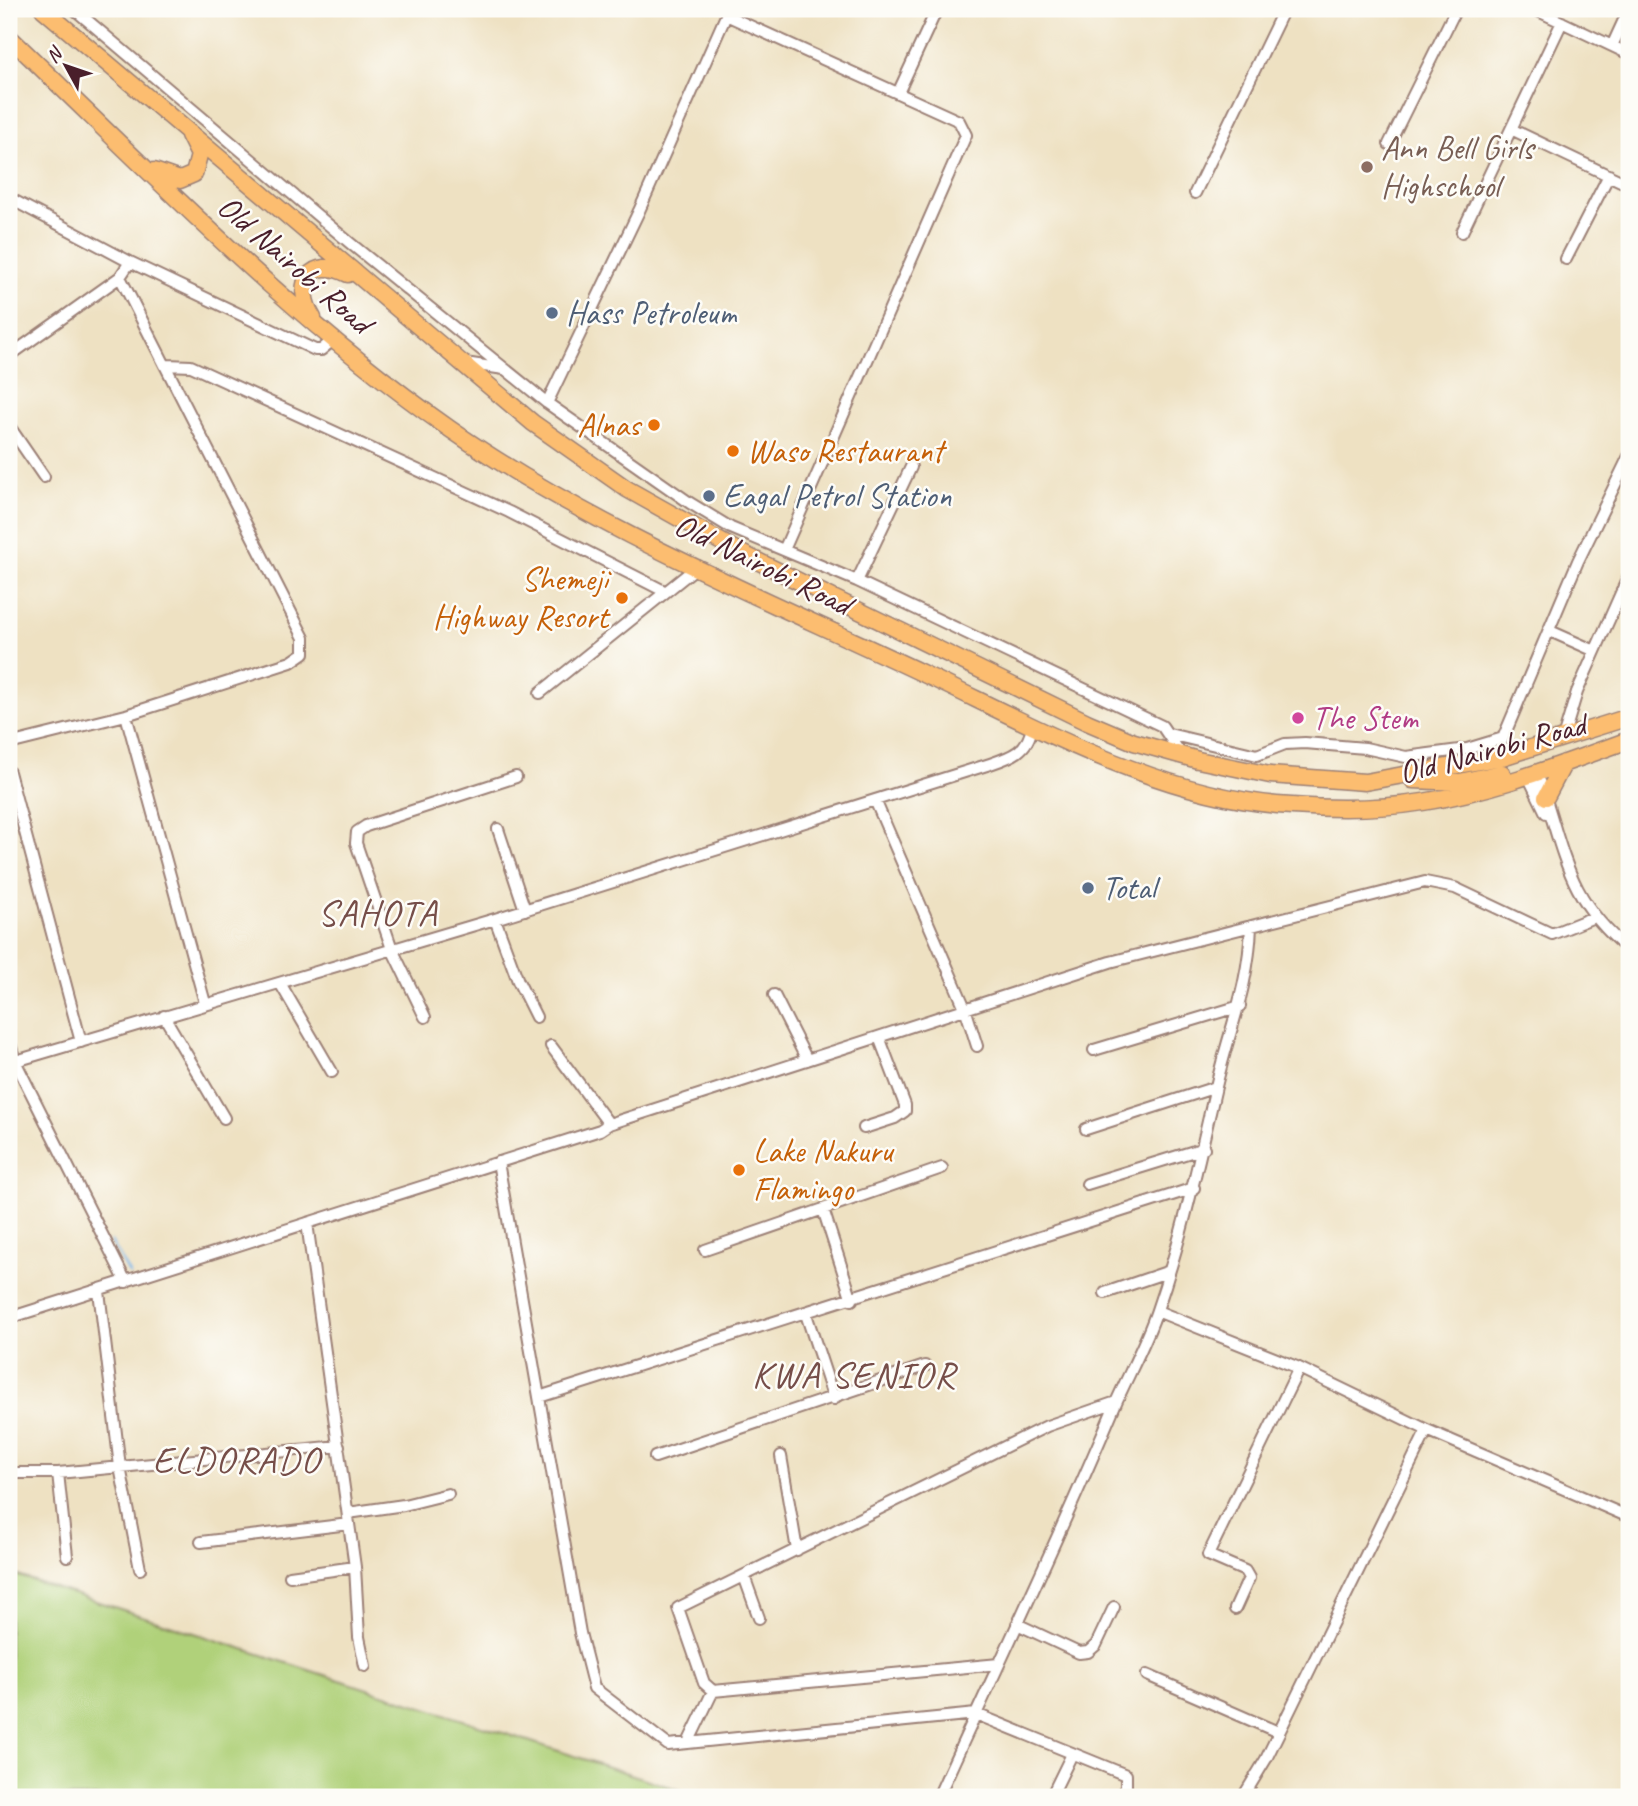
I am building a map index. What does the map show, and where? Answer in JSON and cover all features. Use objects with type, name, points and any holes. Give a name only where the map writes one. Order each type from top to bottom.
[{"type":"highway","name":"Old Nairobi Road","points":[[43,9],[365,283],[465,363],[533,423],[591,466],[741,554],[1087,722],[1134,742],[1183,757],[1270,775],[1365,782],[1502,757],[1629,717]]},
{"type":"highway","name":"Old Nairobi Road","points":[[9,37],[327,336],[450,429],[506,465],[612,525],[1079,749],[1209,794],[1294,807],[1361,806],[1422,803],[1564,763],[1629,740]]},
{"type":"highway","points":[[145,167],[180,180],[194,174],[199,155],[178,123]]},
{"type":"highway","points":[[327,336],[303,300],[303,286],[308,277],[327,267],[335,267],[365,283]]},
{"type":"highway","points":[[1394,777],[1460,782],[1532,772],[1629,727]]},
{"type":"highway","points":[[1546,797],[1564,763]]},
{"type":"highway","points":[[1361,806],[1368,802],[1372,794],[1365,782]]},
{"type":"street","points":[[74,9],[351,243],[547,403],[690,503],[731,528],[857,581],[1162,726],[1170,734],[1183,757]]},
{"type":"street","points":[[898,93],[937,9]]},
{"type":"street","points":[[1195,193],[1284,9]]},
{"type":"street","points":[[1389,145],[1456,9]]},
{"type":"street","points":[[1534,9],[1629,54]]},
{"type":"street","points":[[1612,46],[1629,9]]},
{"type":"street","points":[[547,403],[639,212],[727,12],[959,121],[967,135],[784,550]]},
{"type":"street","points":[[1462,232],[1562,22]]},
{"type":"street","points":[[1511,129],[1629,185]]},
{"type":"street","points":[[1566,259],[1609,175]]},
{"type":"street","points":[[9,198],[130,262],[315,350],[327,347],[327,336]]},
{"type":"street","points":[[9,356],[120,277],[130,262]]},
{"type":"street","points":[[9,744],[126,715],[291,662],[304,653],[305,645],[167,365],[120,277]]},
{"type":"street","points":[[465,363],[506,369]]},
{"type":"street","points":[[167,365],[191,366],[509,512],[666,592]]},
{"type":"street","points":[[9,426],[44,477]]},
{"type":"street","points":[[1502,757],[1500,739],[1578,561],[1629,456]]},
{"type":"street","points":[[857,581],[911,467]]},
{"type":"street","points":[[540,693],[698,566]]},
{"type":"street","points":[[1563,738],[1577,692],[1629,575]]},
{"type":"street","points":[[1549,631],[1595,651]]},
{"type":"street","points":[[126,715],[205,1003]]},
{"type":"street","points":[[12,1062],[525,910],[1016,755],[1031,736],[1032,726]]},
{"type":"street","points":[[1170,734],[1257,755],[1286,744],[1305,743],[1365,748],[1406,757],[1467,749],[1500,739]]},
{"type":"street","points":[[9,772],[81,1042]]},
{"type":"street","points":[[1532,772],[1546,797],[1550,818]]},
{"type":"street","points":[[1532,772],[1569,873],[1594,917],[1629,950]]},
{"type":"street","points":[[425,1017],[392,950],[356,843],[357,832],[366,826],[516,777]]},
{"type":"street","points":[[875,800],[965,1008],[977,1046]]},
{"type":"street","points":[[498,829],[525,910]]},
{"type":"street","points":[[9,1318],[1110,962],[1251,926],[1425,882],[1455,888],[1552,934],[1594,917]]},
{"type":"street","points":[[495,919],[517,981],[536,1017]]},
{"type":"street","points":[[939,1797],[1072,1507],[1157,1311],[1194,1188],[1216,1087],[1240,1006],[1250,957],[1251,926]]},
{"type":"street","points":[[281,983],[332,1072]]},
{"type":"street","points":[[774,995],[807,1060]]},
{"type":"street","points":[[1094,1050],[1240,1006]]},
{"type":"street","points":[[164,1016],[224,1118]]},
{"type":"street","points":[[864,1128],[895,1118],[905,1108],[879,1037]]},
{"type":"street","points":[[9,1040],[12,1062],[125,1282]]},
{"type":"street","points":[[551,1046],[609,1124]]},
{"type":"street","points":[[1086,1129],[1216,1087]]},
{"type":"street","points":[[1087,1184],[1204,1148]]},
{"type":"street","points":[[498,1162],[580,1633],[594,1688],[668,1745],[976,1714],[1126,1775],[1126,1787],[1121,1797]]},
{"type":"street","points":[[705,1250],[942,1168]]},
{"type":"street","points":[[539,1397],[852,1300],[1194,1188]]},
{"type":"street","points":[[823,1209],[852,1300]]},
{"type":"street","points":[[307,1223],[355,1567],[359,1637],[365,1666]]},
{"type":"street","points":[[1105,1293],[1167,1272]]},
{"type":"street","points":[[99,1291],[120,1467],[140,1569]]},
{"type":"street","points":[[1157,1311],[1299,1368],[1427,1430],[1629,1517]]},
{"type":"street","points":[[806,1314],[834,1399]]},
{"type":"street","points":[[655,1457],[834,1399],[925,1366]]},
{"type":"street","points":[[1235,1609],[1249,1578],[1245,1571],[1208,1555],[1299,1368]]},
{"type":"street","points":[[999,1664],[713,1691],[704,1683],[678,1608],[683,1602],[744,1576],[1047,1426],[1116,1402]]},
{"type":"street","points":[[1243,1797],[1278,1732],[1427,1430]]},
{"type":"street","points":[[9,1473],[58,1473],[339,1446]]},
{"type":"street","points":[[781,1456],[797,1549]]},
{"type":"street","points":[[58,1473],[67,1556]]},
{"type":"street","points":[[201,1542],[348,1519],[448,1494]]},
{"type":"street","points":[[290,1576],[355,1567]]},
{"type":"street","points":[[744,1576],[759,1618]]},
{"type":"street","points":[[1017,1624],[1079,1653],[1088,1652],[1096,1645],[1114,1607]]},
{"type":"street","points":[[1147,1675],[1278,1732]]},
{"type":"street","points":[[688,1743],[713,1691]]},
{"type":"street","points":[[1051,1797],[1072,1754]]},
{"type":"green space","points":[[9,1573],[701,1797],[9,1797]]},
{"type":"waterway","points":[[111,1241],[130,1275]]},
{"type":"place","name":"Ann Bell Girls Highschool","points":[[1367,167]]},
{"type":"place","name":"Hass Petroleum","points":[[552,313]]},
{"type":"place","name":"Alnas","points":[[654,425]]},
{"type":"place","name":"Waso Restaurant","points":[[733,451]]},
{"type":"place","name":"Eagal Petrol Station","points":[[709,496]]},
{"type":"place","name":"Shemeji Highway Resort","points":[[622,598]]},
{"type":"place","name":"The Stem","points":[[1298,718]]},
{"type":"place","name":"Total","points":[[1088,888]]},
{"type":"place","name":"Lake Nakuru Flamingo","points":[[739,1170]]},
{"type":"district","name":"SAHOTA","points":[[378,912]]},
{"type":"district","name":"KWA SENIOR","points":[[854,1374]]},
{"type":"district","name":"ELDORADO","points":[[237,1459]]}]
